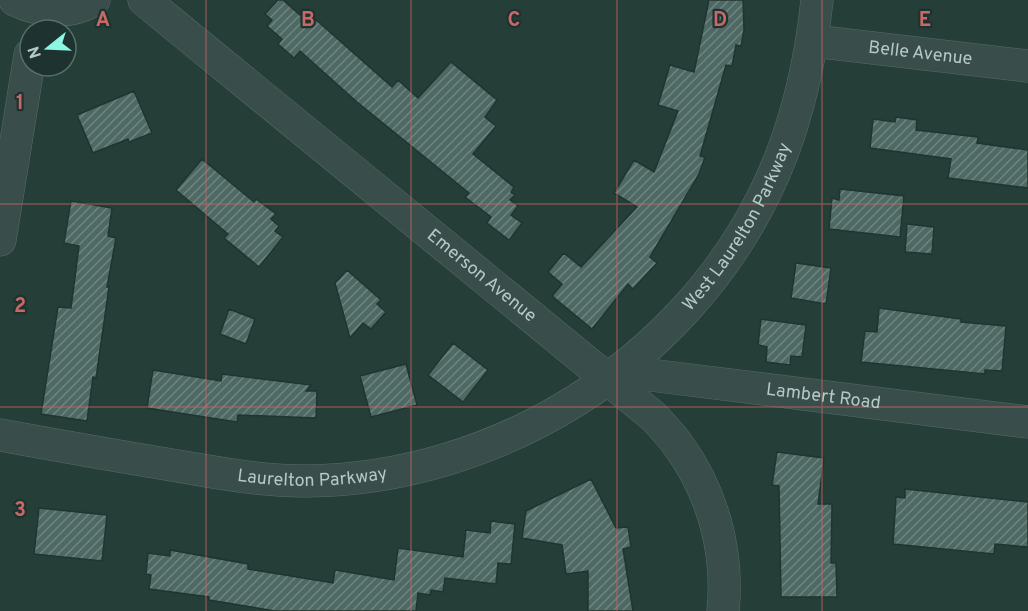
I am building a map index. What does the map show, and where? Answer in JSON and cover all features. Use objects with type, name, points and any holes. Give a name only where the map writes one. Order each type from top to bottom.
[{"type":"street","points":[[29,13],[61,11],[85,5],[94,0]]},
{"type":"street","name":"Emerson Avenue","points":[[144,0],[613,375],[654,417],[678,444],[701,482],[715,517],[723,556],[725,593],[723,611]]},
{"type":"street","name":"West Laurelton Parkway","points":[[613,375],[658,338],[701,291],[738,240],[765,193],[789,134],[807,74],[817,0]]},
{"type":"street","name":"Belle Avenue","points":[[813,41],[1028,66]]},
{"type":"street","points":[[0,240],[26,78]]},
{"type":"street","name":"Lambert Road","points":[[613,375],[1028,422]]},
{"type":"street","name":"Laurelton Parkway","points":[[0,435],[242,477],[306,481],[369,476],[431,464],[483,447],[540,422],[613,375]]},
{"type":"building","points":[[278,0],[283,0],[309,23],[314,18],[392,87],[398,80],[418,98],[451,62],[497,100],[485,117],[496,126],[473,154],[514,187],[511,192],[515,195],[510,200],[518,206],[511,215],[522,223],[509,240],[487,223],[491,217],[465,197],[469,193],[357,102],[300,51],[294,58],[278,44],[282,39],[267,26],[272,20],[265,14]]},
{"type":"building","points":[[709,0],[743,0],[744,30],[741,46],[736,45],[732,66],[726,65],[700,156],[705,157],[699,174],[650,257],[657,263],[633,289],[628,284],[592,329],[552,296],[562,284],[548,272],[564,253],[581,267],[637,207],[614,193],[634,160],[654,172],[678,111],[658,105],[670,65],[694,72]]},
{"type":"building","points":[[134,91],[152,133],[129,142],[128,139],[93,153],[77,115]]},
{"type":"building","points":[[896,117],[917,120],[916,130],[978,137],[977,143],[1028,150],[1028,188],[948,178],[951,159],[870,148],[873,119],[895,122]]},
{"type":"building","points":[[202,159],[254,202],[256,199],[276,214],[271,219],[279,226],[275,231],[283,237],[259,267],[224,238],[228,234],[176,190]]},
{"type":"building","points":[[840,189],[904,196],[900,237],[829,229],[832,198],[839,200]]},
{"type":"building","points":[[71,201],[112,208],[108,236],[116,238],[107,287],[109,287],[96,378],[93,377],[87,421],[41,414],[58,307],[71,308],[79,246],[64,243]]},
{"type":"building","points":[[907,224],[934,227],[932,254],[905,252]]},
{"type":"building","points":[[796,263],[831,268],[826,304],[791,298]]},
{"type":"building","points":[[347,270],[381,300],[377,304],[386,312],[371,329],[363,323],[350,338],[335,283]]},
{"type":"building","points":[[879,308],[961,319],[961,322],[1006,326],[1002,371],[985,370],[985,374],[861,362],[865,331],[877,332]]},
{"type":"building","points":[[229,309],[255,319],[246,344],[220,334]]},
{"type":"building","points":[[761,319],[806,325],[802,357],[791,356],[790,365],[766,362],[767,347],[758,345]]},
{"type":"building","points":[[453,343],[488,370],[463,402],[428,375]]},
{"type":"building","points":[[406,364],[417,405],[371,417],[360,376]]},
{"type":"building","points":[[153,370],[221,381],[222,374],[311,385],[306,391],[317,391],[316,418],[238,415],[237,422],[147,408]]},
{"type":"building","points":[[777,452],[824,458],[818,504],[832,504],[831,563],[836,563],[837,597],[781,597],[779,486],[772,485]]},
{"type":"building","points":[[591,479],[616,528],[628,527],[631,547],[623,549],[633,611],[588,611],[588,571],[566,574],[562,545],[522,538],[526,511]]},
{"type":"building","points":[[905,489],[1028,502],[1028,547],[995,544],[994,554],[893,544],[896,497],[905,498]]},
{"type":"building","points":[[39,508],[107,515],[102,561],[34,554]]},
{"type":"building","points":[[491,521],[515,524],[511,564],[498,563],[496,584],[445,578],[443,592],[431,590],[430,595],[418,593],[416,611],[275,611],[209,600],[209,597],[149,589],[151,575],[146,574],[148,553],[170,556],[170,550],[248,564],[248,569],[333,583],[335,570],[394,580],[398,548],[463,557],[466,530],[490,533]]}]
